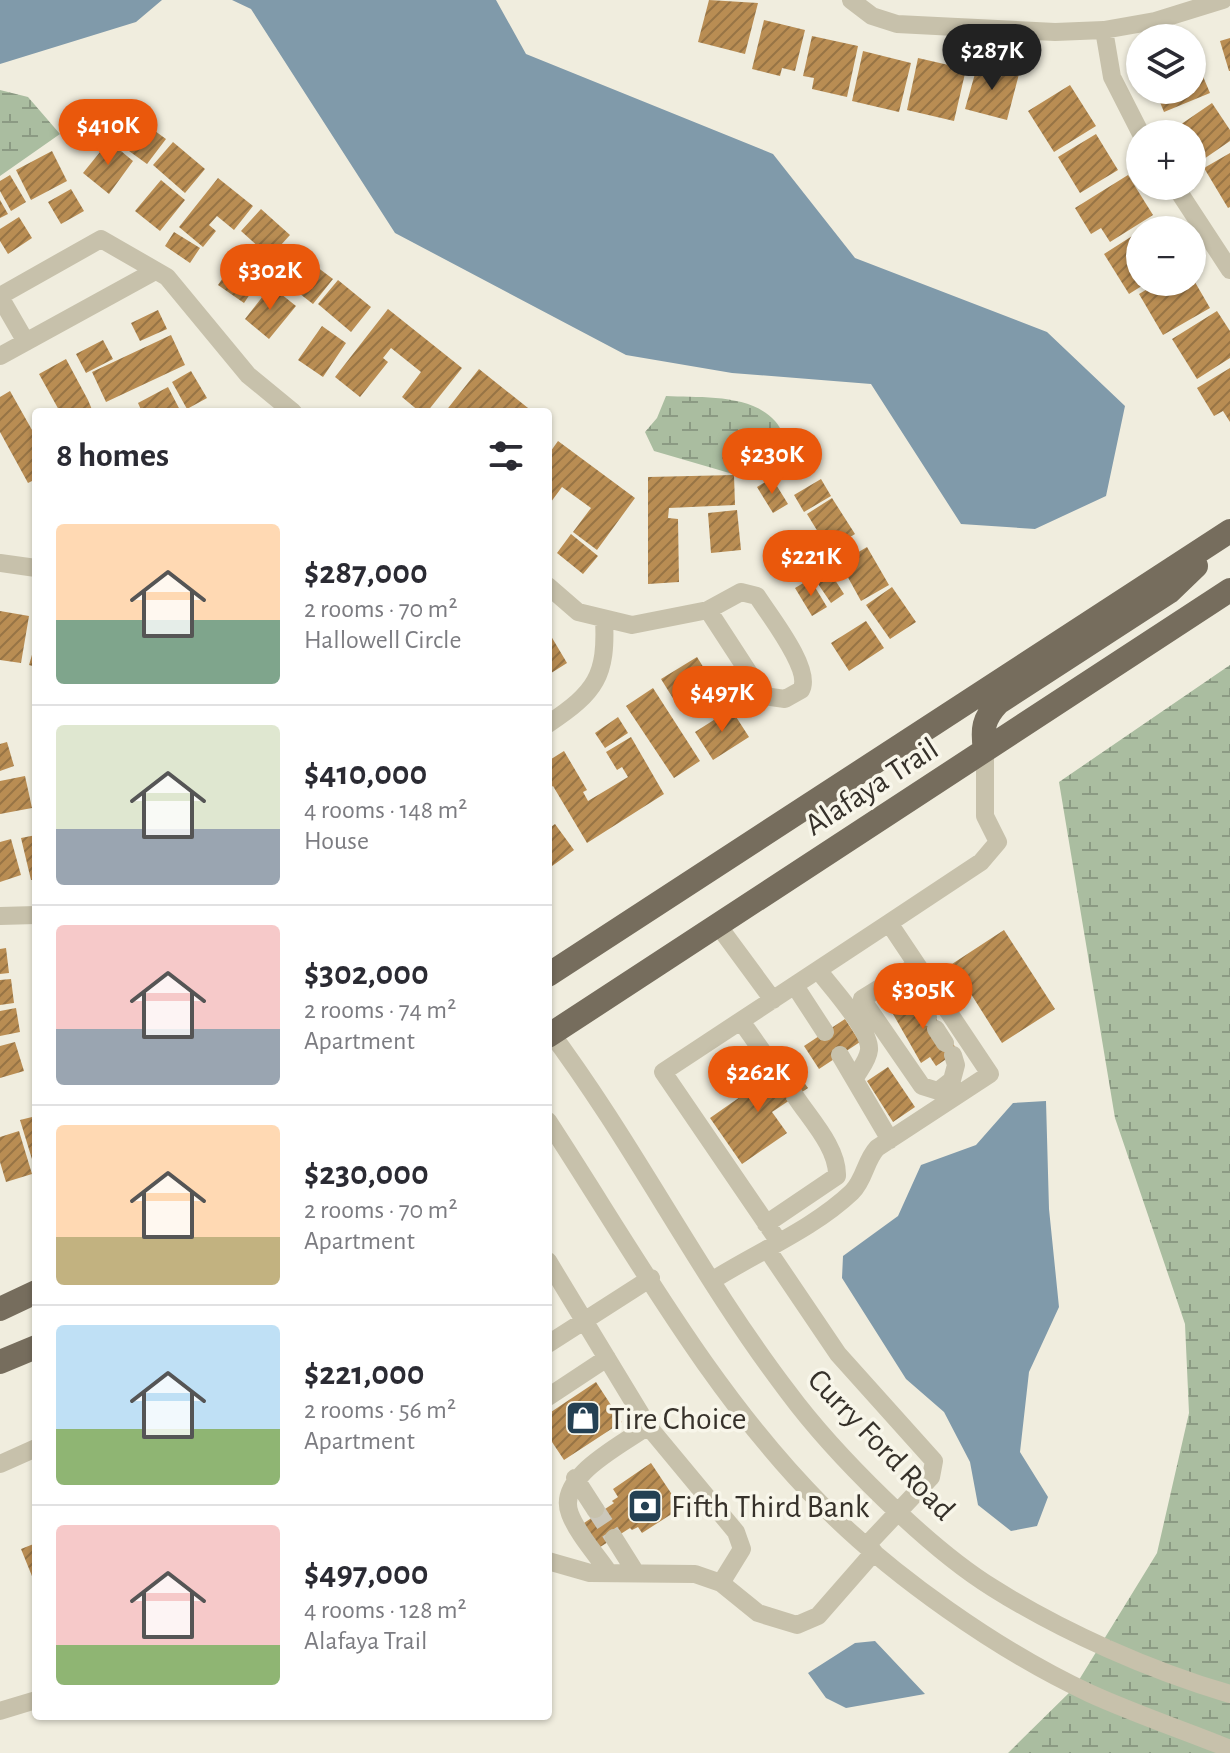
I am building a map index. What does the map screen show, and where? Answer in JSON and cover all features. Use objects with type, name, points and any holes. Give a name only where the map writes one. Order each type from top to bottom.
[{"type":"main road","points":[[985,750],[982,728],[986,716],[998,703],[1169,592],[1230,533]]},
{"type":"main road","name":"Alafaya Trail","points":[[552,972],[1230,533]]},
{"type":"main road","name":"Alafaya Trail","points":[[552,1031],[1230,590]]},
{"type":"main road","points":[[0,1309],[32,1294]]},
{"type":"main road","points":[[0,1362],[32,1349]]},
{"type":"street","points":[[851,0],[872,16],[897,24],[1035,32],[1104,30],[1155,21],[1223,0]]},
{"type":"street","points":[[1104,30],[1112,77],[1134,120]]},
{"type":"street","points":[[1184,200],[1230,270]]},
{"type":"street","points":[[26,342],[0,296],[101,239],[167,277],[248,375],[288,408]]},
{"type":"street","points":[[0,356],[155,271]]},
{"type":"street","points":[[0,563],[32,567]]},
{"type":"street","points":[[552,589],[578,612],[632,625],[705,610],[741,592],[757,596],[800,664],[805,681],[801,690],[785,699],[764,696],[705,610]]},
{"type":"street","points":[[552,721],[579,699],[603,670],[604,619]]},
{"type":"street","points":[[552,1562],[590,1573],[695,1574],[721,1583],[758,1613],[797,1625],[818,1616],[899,1510],[931,1477],[934,1461],[838,1354],[773,1246],[766,1224],[663,1072],[981,862],[998,842],[985,816],[985,750]]},
{"type":"street","points":[[0,916],[32,915]]},
{"type":"street","points":[[713,1280],[773,1246],[855,1190],[870,1156],[990,1074],[889,923]]},
{"type":"street","points":[[717,924],[773,1000]]},
{"type":"street","points":[[900,975],[956,1065],[952,1080],[938,1091],[922,1086],[862,999],[900,975],[917,965]]},
{"type":"street","points":[[818,970],[860,1025],[869,1044],[866,1060],[855,1078]]},
{"type":"street","points":[[795,986],[825,1032]]},
{"type":"street","points":[[741,1021],[777,1072]]},
{"type":"street","name":"Curry Ford Road","points":[[552,1038],[789,1393],[837,1450],[899,1510],[992,1587],[1038,1613],[1180,1680],[1230,1694]]},
{"type":"street","points":[[840,1055],[890,1140]]},
{"type":"street","points":[[766,1224],[837,1176],[837,1165],[827,1144],[795,1096]]},
{"type":"street","points":[[552,1127],[749,1421],[821,1505],[870,1549],[981,1631],[1088,1692],[1230,1749]]},
{"type":"street","points":[[552,1268],[648,1426],[736,1532],[742,1549],[721,1583]]},
{"type":"street","points":[[552,1341],[651,1278]]},
{"type":"street","points":[[552,1394],[607,1358]]},
{"type":"street","points":[[609,1573],[570,1514],[568,1498],[575,1478],[648,1426]]},
{"type":"street","points":[[0,1464],[32,1450]]},
{"type":"street","points":[[575,1478],[595,1509]]},
{"type":"street","points":[[614,1538],[636,1573]]},
{"type":"street","points":[[0,1711],[32,1701]]},
{"type":"green space","points":[[0,90],[28,97],[60,134],[0,176]]},
{"type":"green space","points":[[666,396],[738,401],[764,412],[777,424],[789,450],[783,466],[750,479],[654,451],[645,432],[657,418]]},
{"type":"green space","points":[[1230,665],[1230,1753],[1008,1753],[1074,1688],[1157,1553],[1189,1413],[1185,1324],[1115,1118],[1059,782]]},
{"type":"water","points":[[0,0],[162,0],[136,22],[0,64]]},
{"type":"water","points":[[232,0],[496,0],[526,54],[773,154],[855,258],[1047,332],[1125,406],[1106,496],[1035,529],[961,524],[871,384],[732,373],[626,355],[395,233],[251,9]]},
{"type":"water","points":[[1046,1101],[1049,1209],[1059,1307],[1029,1372],[1020,1452],[1048,1497],[1037,1526],[1011,1531],[978,1505],[970,1462],[944,1412],[906,1379],[842,1278],[843,1256],[898,1216],[921,1165],[976,1145],[1013,1103]]},
{"type":"water","points":[[875,1641],[925,1694],[846,1708],[826,1698],[808,1673],[855,1643]]},
{"type":"building","points":[[709,0],[758,3],[745,54],[698,42]]},
{"type":"building","points":[[764,20],[805,30],[795,71],[782,68],[780,76],[752,69]]},
{"type":"building","points":[[812,36],[858,46],[847,97],[812,89],[814,78],[803,76]]},
{"type":"building","points":[[1230,38],[1230,71],[1229,71],[1220,41]]},
{"type":"building","points":[[863,51],[911,63],[899,112],[852,101]]},
{"type":"building","points":[[918,58],[966,69],[954,121],[907,110]]},
{"type":"building","points":[[978,63],[1019,74],[1007,120],[965,109]]},
{"type":"building","points":[[1070,85],[1096,126],[1054,152],[1028,111]]},
{"type":"building","points":[[1212,103],[1230,130],[1230,141],[1206,158],[1206,120],[1187,120]]},
{"type":"building","points":[[1161,104],[1183,104],[1164,112]]},
{"type":"building","points":[[130,113],[166,139],[147,164],[111,138]]},
{"type":"building","points":[[1096,134],[1118,170],[1080,193],[1058,157]]},
{"type":"building","points":[[109,141],[133,161],[109,194],[83,173]]},
{"type":"building","points":[[173,142],[205,169],[185,193],[153,165]]},
{"type":"building","points":[[52,151],[67,181],[31,200],[16,170]]},
{"type":"building","points":[[1230,153],[1230,207],[1206,171],[1206,167]]},
{"type":"building","points":[[10,175],[26,202],[11,211],[0,191],[0,181]]},
{"type":"building","points":[[1126,176],[1126,200],[1144,200],[1153,215],[1126,216],[1126,232],[1110,242],[1101,228],[1091,234],[1075,208]]},
{"type":"building","points":[[218,178],[253,206],[234,230],[217,216],[209,225],[216,231],[203,247],[179,227]]},
{"type":"building","points":[[161,180],[185,200],[160,231],[135,211]]},
{"type":"building","points":[[71,189],[84,211],[61,224],[48,202]]},
{"type":"building","points":[[0,200],[8,214],[0,218]]},
{"type":"building","points":[[261,209],[290,235],[270,257],[241,231]]},
{"type":"building","points":[[19,217],[32,238],[8,254],[0,241],[0,229]]},
{"type":"building","points":[[174,232],[200,248],[190,263],[165,246]]},
{"type":"building","points":[[1126,240],[1126,289],[1104,254]]},
{"type":"building","points":[[241,251],[267,269],[244,303],[218,285]]},
{"type":"building","points":[[297,252],[333,279],[313,304],[278,277]]},
{"type":"building","points":[[338,280],[371,307],[351,332],[318,304]]},
{"type":"building","points":[[271,286],[296,306],[269,339],[245,319]]},
{"type":"building","points":[[1140,296],[1203,296],[1210,308],[1163,335]]},
{"type":"building","points":[[388,309],[462,368],[430,408],[415,408],[402,397],[421,372],[391,348],[383,358],[388,362],[360,397],[335,377]]},
{"type":"building","points":[[158,310],[167,329],[140,341],[131,323]]},
{"type":"building","points":[[1217,311],[1230,331],[1230,358],[1197,379],[1172,339]]},
{"type":"building","points":[[322,326],[346,343],[323,377],[298,360]]},
{"type":"building","points":[[171,335],[185,365],[106,402],[92,372]]},
{"type":"building","points":[[103,340],[113,359],[86,373],[76,354]]},
{"type":"building","points":[[66,359],[91,408],[58,408],[39,374]]},
{"type":"building","points":[[1230,368],[1230,422],[1223,411],[1214,416],[1197,388]]},
{"type":"building","points":[[479,369],[528,408],[448,408]]},
{"type":"building","points":[[191,371],[207,398],[186,408],[172,382]]},
{"type":"building","points":[[168,387],[179,408],[140,408],[138,403]]},
{"type":"building","points":[[10,391],[32,430],[32,481],[28,483],[0,432],[0,397]]},
{"type":"building","points":[[558,441],[635,498],[597,550],[573,532],[591,508],[562,487],[552,501],[552,449]]},
{"type":"building","points":[[734,475],[735,505],[669,508],[668,518],[678,519],[679,582],[648,584],[648,477]]},
{"type":"building","points":[[772,478],[788,504],[773,513],[757,487]]},
{"type":"building","points":[[821,479],[831,496],[804,512],[794,495]]},
{"type":"building","points":[[832,498],[855,534],[829,550],[807,514]]},
{"type":"building","points":[[737,510],[741,550],[711,553],[708,513]]},
{"type":"building","points":[[807,532],[822,560],[790,581],[773,552]]},
{"type":"building","points":[[571,534],[598,556],[583,574],[557,553]]},
{"type":"building","points":[[867,547],[889,585],[861,601],[840,563]]},
{"type":"building","points":[[828,569],[844,594],[831,603],[814,578]]},
{"type":"building","points":[[810,579],[827,607],[812,616],[795,588]]},
{"type":"building","points":[[892,587],[916,622],[890,639],[866,605]]},
{"type":"building","points":[[0,611],[29,616],[21,663],[0,660]]},
{"type":"building","points":[[866,621],[884,648],[849,671],[831,643]]},
{"type":"building","points":[[552,638],[567,663],[552,672]]},
{"type":"building","points":[[697,657],[715,686],[679,708],[661,679]]},
{"type":"building","points":[[653,688],[700,761],[674,778],[626,706]]},
{"type":"building","points":[[731,709],[749,737],[713,760],[695,732]]},
{"type":"building","points":[[618,717],[628,733],[605,748],[595,733]]},
{"type":"building","points":[[631,737],[664,794],[587,843],[552,787],[552,758],[564,751],[587,790],[583,792],[588,801],[628,777],[622,767],[617,770],[606,752]]},
{"type":"building","points":[[7,742],[14,766],[0,771],[0,744]]},
{"type":"building","points":[[25,776],[32,808],[0,814],[0,781]]},
{"type":"building","points":[[555,824],[574,850],[552,866],[552,826]]},
{"type":"building","points":[[32,836],[32,880],[31,880],[21,838]]},
{"type":"building","points":[[11,839],[21,875],[0,882],[0,842]]},
{"type":"building","points":[[1004,930],[1055,1009],[1002,1043],[952,964]]},
{"type":"building","points":[[6,948],[9,973],[0,974],[0,949]]},
{"type":"building","points":[[11,979],[14,1003],[0,1005],[0,980]]},
{"type":"building","points":[[906,995],[933,1014],[958,1051],[936,1066],[930,1057],[921,1063],[889,1007]]},
{"type":"building","points":[[16,1008],[20,1032],[0,1036],[0,1011]]},
{"type":"building","points":[[845,1019],[860,1042],[819,1069],[804,1046]]},
{"type":"building","points":[[15,1042],[24,1071],[0,1078],[0,1046]]},
{"type":"building","points":[[790,1062],[808,1088],[772,1112],[787,1133],[742,1164],[710,1118]]},
{"type":"building","points":[[888,1067],[915,1107],[893,1122],[867,1081]]},
{"type":"building","points":[[32,1117],[32,1159],[20,1120]]},
{"type":"building","points":[[19,1131],[32,1174],[6,1182],[0,1162],[0,1137]]},
{"type":"building","name":"Tire Choice","points":[[596,1382],[622,1422],[564,1460],[552,1442],[552,1411]]},
{"type":"building","name":"Fifth Third Bank","points":[[651,1463],[681,1508],[642,1533],[638,1527],[630,1528],[597,1549],[581,1525],[614,1503],[612,1501],[618,1497],[613,1489]]},
{"type":"building","points":[[32,1545],[32,1576],[21,1549]]},
{"type":"tunnel","points":[[777,1072],[795,1096]]},
{"type":"tunnel","points":[[595,1509],[614,1538]]},
{"type":"place","name":"Tire Choice","points":[[583,1418]]},
{"type":"place","name":"Fifth Third Bank","points":[[645,1506]]}]
